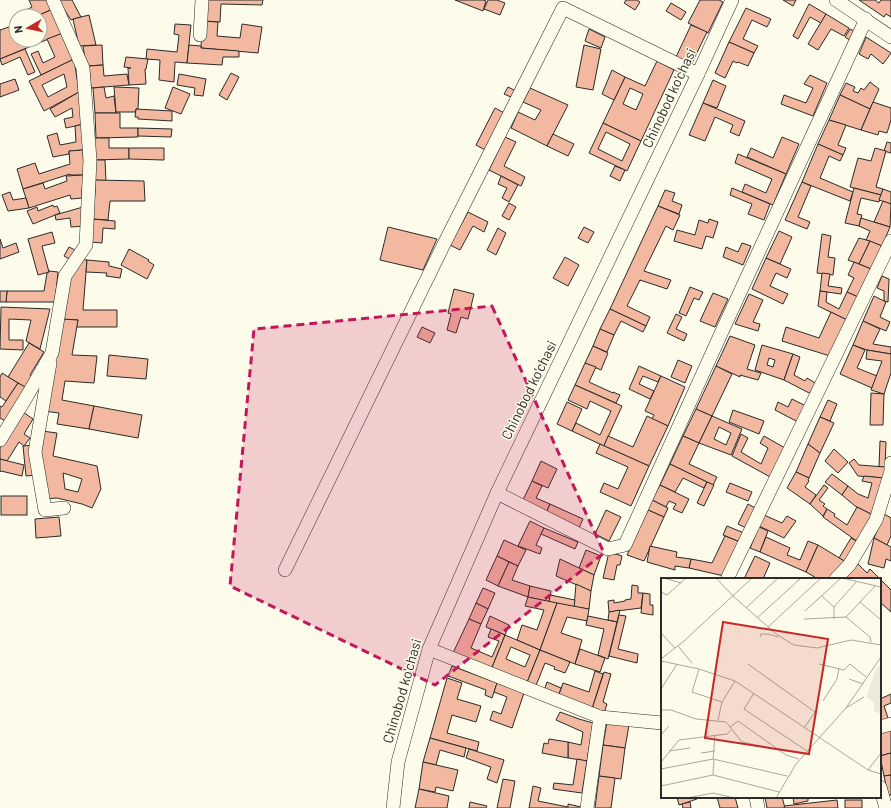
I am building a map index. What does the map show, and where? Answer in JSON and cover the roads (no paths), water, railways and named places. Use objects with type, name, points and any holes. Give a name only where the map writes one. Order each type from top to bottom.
[{"type":"street","points":[[53,0],[83,68],[90,160],[86,245],[65,276],[35,452],[45,510],[64,508]]},
{"type":"street","points":[[200,35],[202,0]]},
{"type":"street","name":"Chinobod ko'chasi","points":[[393,808],[398,762],[429,649],[497,493],[732,0]]},
{"type":"street","points":[[836,0],[891,37]]},
{"type":"street","points":[[285,570],[563,8],[698,74]]},
{"type":"street","points":[[497,493],[608,549],[625,545],[866,19]]},
{"type":"street","points":[[729,578],[728,577],[891,241]]},
{"type":"street","points":[[0,440],[52,353]]},
{"type":"street","points":[[837,578],[850,564],[876,520],[891,471],[891,462]]},
{"type":"street","points":[[429,649],[600,717],[661,723]]},
{"type":"street","points":[[587,808],[600,717]]},
{"type":"street","points":[[881,727],[891,724]]},
{"type":"street","points":[[881,790],[886,808]]},
{"type":"street","points":[[756,798],[758,808]]}]
